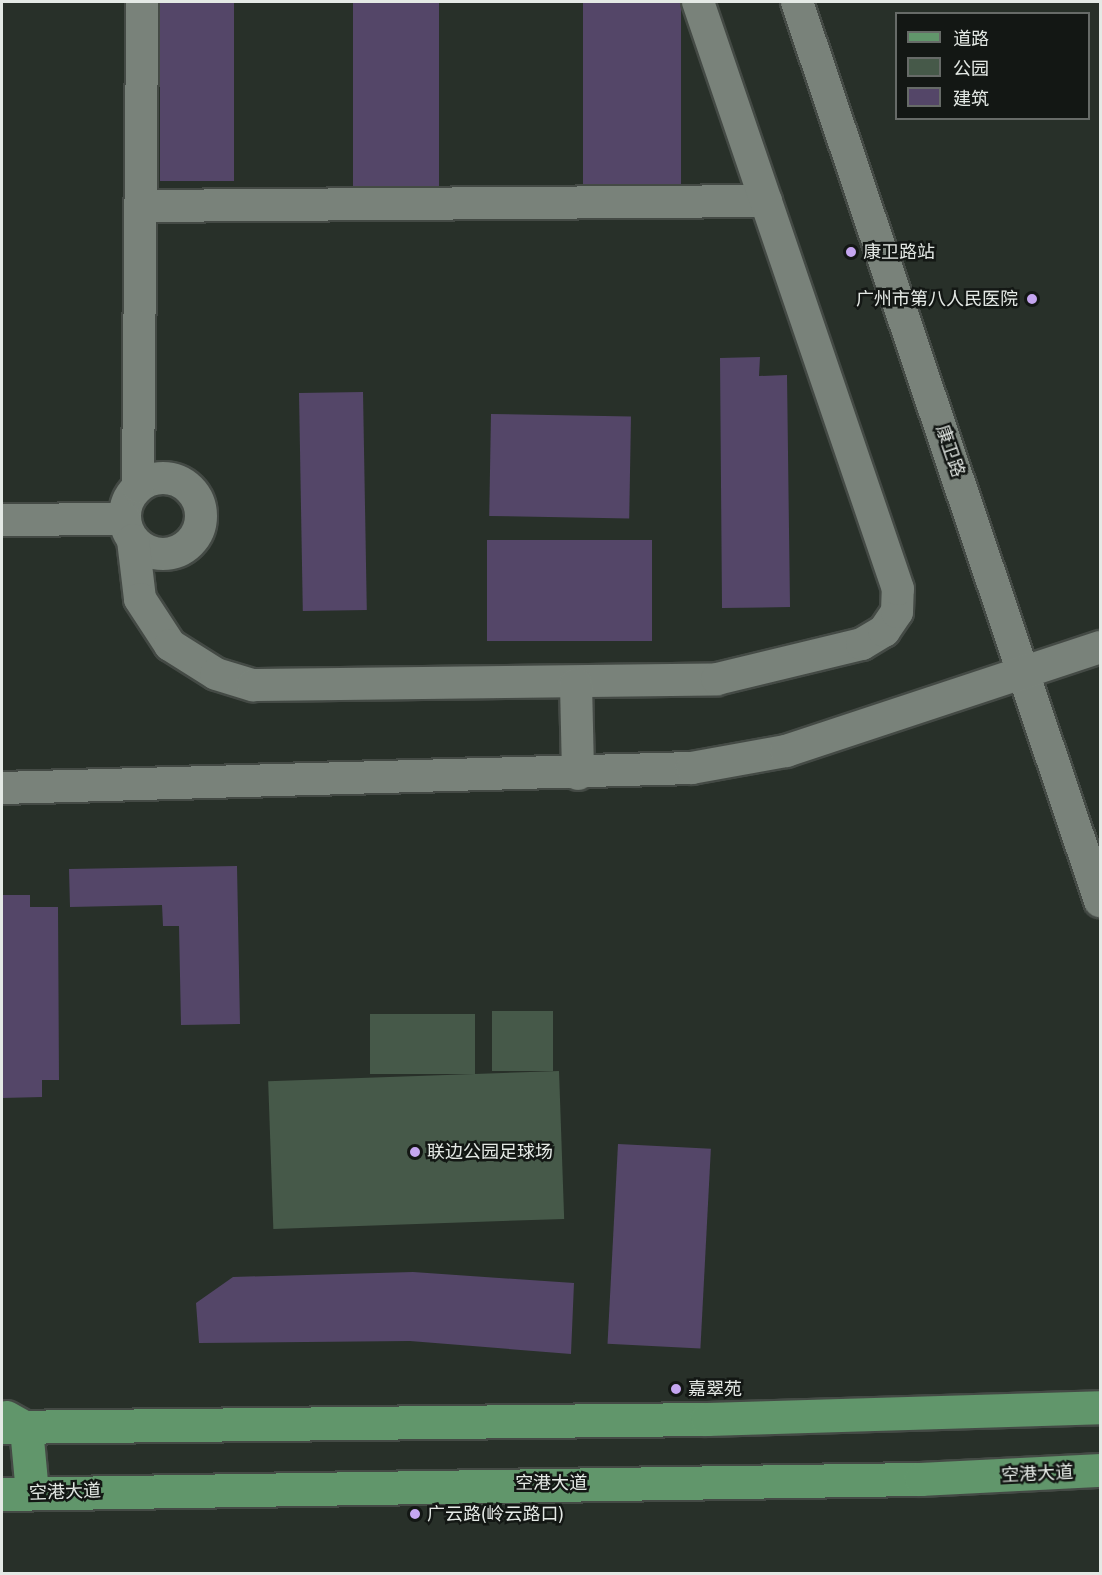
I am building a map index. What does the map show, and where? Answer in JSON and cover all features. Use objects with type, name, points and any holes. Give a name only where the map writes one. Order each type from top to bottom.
[{"type":"main road","points":[[17,1494],[10,1423],[707,1419],[1101,1407]]},
{"type":"main road","name":"空港大道","points":[[17,1494],[910,1479],[1101,1470]]},
{"type":"street","points":[[142,2],[138,487],[129,530],[134,576],[155,624],[170,645],[216,674],[253,685],[576,684],[717,679],[862,644],[884,631],[897,612],[898,589],[698,2]]},
{"type":"street","name":"康卫路","points":[[797,2],[1101,901]]},
{"type":"street","points":[[142,206],[766,201]]},
{"type":"street","points":[[2,520],[129,530],[157,555],[180,552],[195,539],[202,519],[197,497],[176,480],[154,479],[138,487]]},
{"type":"street","points":[[2,788],[578,774],[692,768],[786,752],[1101,647]]},
{"type":"street","points":[[576,684],[578,774]]},
{"type":"green space","points":[[492,1011],[553,1011],[553,1071],[492,1071]]},
{"type":"green space","points":[[370,1014],[475,1014],[475,1074],[370,1074]]},
{"type":"green space","name":"联边公园足球场","points":[[559,1071],[564,1219],[273,1229],[268,1081]]},
{"type":"building","points":[[160,2],[234,2],[234,181],[160,181]]},
{"type":"building","points":[[353,2],[439,2],[439,197],[353,197]]},
{"type":"building","points":[[583,2],[681,2],[681,188],[583,188]]},
{"type":"building","points":[[760,357],[759,376],[787,375],[790,607],[722,608],[720,358]]},
{"type":"building","points":[[363,392],[367,610],[303,611],[299,393]]},
{"type":"building","points":[[491,414],[631,416],[629,518],[489,516]]},
{"type":"building","points":[[487,540],[652,540],[652,641],[487,641]]},
{"type":"building","points":[[237,866],[240,1024],[181,1025],[179,926],[163,926],[162,905],[70,907],[69,869]]},
{"type":"building","points":[[2,895],[30,895],[30,907],[58,907],[59,1080],[42,1080],[42,1097],[2,1098]]},
{"type":"building","points":[[618,1144],[711,1149],[700,1349],[608,1344]]},
{"type":"building","points":[[413,1272],[574,1283],[571,1354],[410,1341],[199,1343],[196,1303],[233,1277]]},
{"type":"place","name":"康卫路站","points":[[851,252]]},
{"type":"place","name":"广州市第八人民医院","points":[[1032,299]]},
{"type":"place","name":"联边公园足球场","points":[[415,1152]]},
{"type":"place","name":"嘉翠苑","points":[[676,1389]]},
{"type":"place","name":"广云路(岭云路口)","points":[[415,1514]]}]
